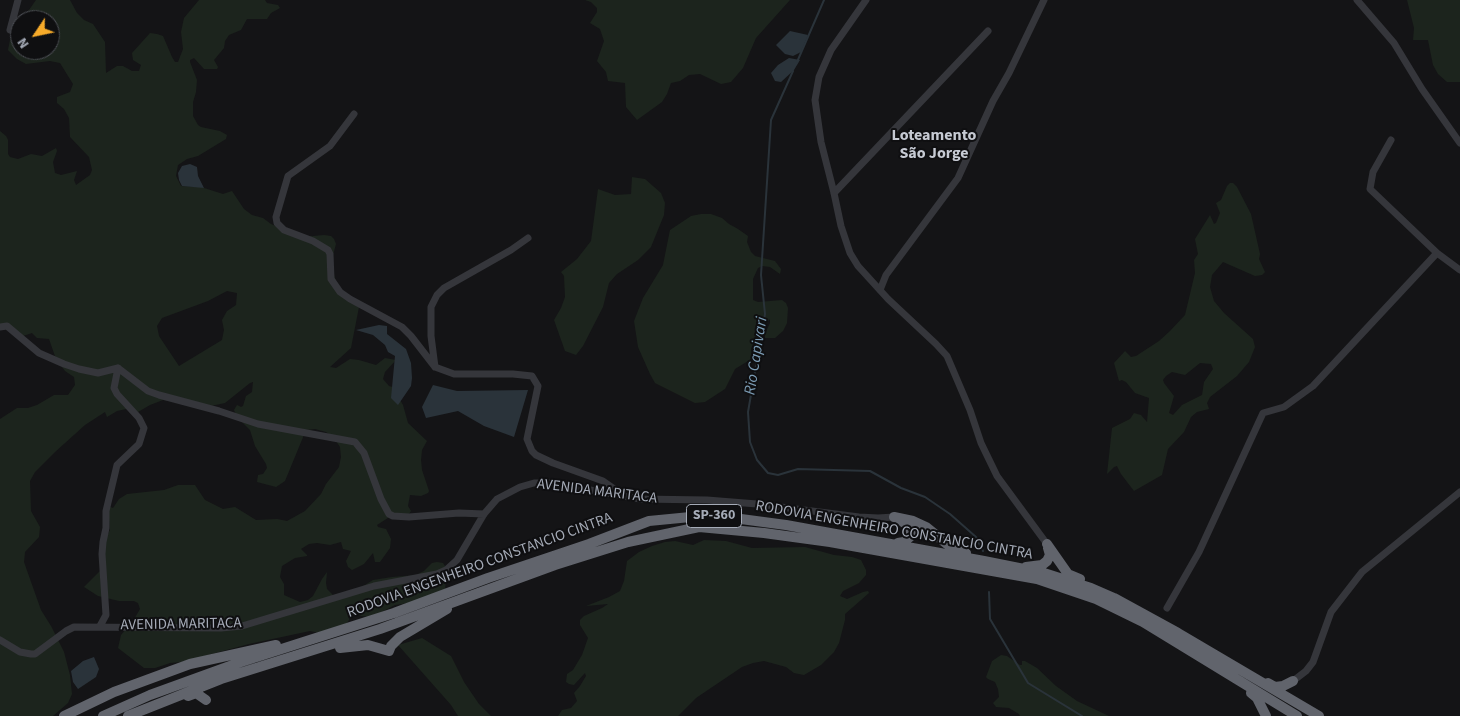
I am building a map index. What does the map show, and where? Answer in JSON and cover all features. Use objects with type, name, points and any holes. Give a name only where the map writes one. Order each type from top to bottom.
[{"type":"highway","name":"RODOVIA ENGENHEIRO CONSTANCIO CINTRA","points":[[103,716],[159,692],[241,662],[394,613],[649,522],[711,515],[786,525],[1022,568],[1091,588],[1114,598],[1319,716]]},
{"type":"highway","points":[[893,544],[904,542],[911,536],[911,530],[906,524],[894,517]]},
{"type":"highway","points":[[894,517],[913,520],[926,527],[947,544],[984,561]]},
{"type":"highway","name":"RODOVIA ENGENHEIRO CONSTANCIO CINTRA","points":[[128,716],[170,699],[179,700],[196,693],[206,700],[207,692],[221,679],[405,621],[521,576],[628,542],[699,527],[764,532],[830,542],[1037,580],[1096,598],[1143,622],[1296,716]]},
{"type":"highway","points":[[1022,568],[1047,562],[1050,555],[1047,544]]},
{"type":"highway","points":[[1047,544],[1068,574],[1114,598]]},
{"type":"highway","points":[[310,652],[368,645],[389,651],[391,646],[400,637],[436,617],[462,599]]},
{"type":"highway","points":[[64,716],[114,692],[190,664],[271,646],[292,646]]},
{"type":"highway","points":[[1236,668],[1265,680],[1274,687],[1283,686],[1293,681]]},
{"type":"highway","points":[[1222,672],[1257,698],[1266,716]]},
{"type":"highway","points":[[1293,681],[1284,688],[1284,693],[1306,709]]},
{"type":"highway","points":[[1266,716],[1268,706],[1296,716]]},
{"type":"street","points":[[866,0],[831,50],[820,77],[815,100],[821,142],[841,226],[850,253],[858,266],[947,356],[970,410],[981,443],[997,476],[1047,544]]},
{"type":"street","points":[[880,290],[886,275],[958,178],[993,101],[1009,73],[1044,0]]},
{"type":"street","points":[[1357,0],[1394,42],[1422,89],[1460,143]]},
{"type":"street","points":[[834,193],[988,31]]},
{"type":"street","points":[[354,114],[330,146],[288,176],[276,217],[277,223],[284,230],[313,241],[328,250],[330,254],[331,279],[340,292],[402,327],[420,346],[435,368],[454,374],[514,374],[532,376],[538,386],[527,438],[532,451],[553,463],[603,481],[625,496]]},
{"type":"street","points":[[1392,140],[1373,172],[1370,189],[1437,253],[1460,270]]},
{"type":"street","points":[[435,368],[430,314],[432,302],[437,295],[444,288],[511,250],[528,238]]},
{"type":"street","points":[[1167,608],[1199,552],[1263,413],[1284,407],[1312,386],[1437,253]]},
{"type":"street","points":[[0,327],[7,326],[39,353],[64,364],[98,373],[118,368]]},
{"type":"street","points":[[118,368],[148,391],[159,395],[219,410],[258,424],[356,442],[364,453],[380,499],[389,514],[393,516],[409,517],[458,513],[484,514]]},
{"type":"street","points":[[100,626],[106,615],[102,554],[106,528],[106,511],[117,464],[139,444],[144,428],[139,418],[117,394],[114,388],[118,368]]},
{"type":"street","name":"AVENIDA MARITACA","points":[[0,640],[20,652],[35,654],[74,627],[221,628],[242,626],[374,586],[437,574],[446,570],[457,560],[484,514],[497,500],[520,486],[534,483],[551,483],[640,500],[707,500],[757,504],[859,517],[894,517]]},
{"type":"street","points":[[1293,681],[1306,671],[1313,662],[1331,612],[1362,572],[1460,492]]},
{"type":"shaded area","points":[[36,0],[70,0],[77,13],[84,20],[93,24],[105,42],[106,73],[117,66],[123,66],[132,71],[139,71],[141,65],[133,60],[132,53],[150,33],[163,36],[172,57],[175,62],[178,62],[183,49],[181,32],[184,18],[199,0],[265,0],[267,3],[278,5],[280,8],[271,13],[267,19],[247,19],[241,30],[229,35],[225,41],[224,48],[214,60],[218,67],[217,69],[204,69],[194,58],[190,60],[197,80],[193,102],[193,116],[201,127],[220,131],[227,135],[226,139],[198,156],[187,159],[178,165],[176,176],[181,186],[201,187],[223,194],[232,191],[244,209],[252,215],[263,218],[271,224],[302,237],[324,235],[331,236],[334,239],[336,244],[331,263],[337,285],[359,307],[351,348],[330,367],[336,368],[350,359],[376,365],[385,358],[396,360],[385,372],[383,379],[389,386],[396,388],[408,423],[427,441],[422,450],[421,460],[422,470],[429,491],[421,496],[410,495],[408,506],[411,511],[409,514],[391,516],[377,525],[386,529],[391,539],[390,548],[380,562],[375,562],[373,553],[364,564],[352,570],[348,567],[346,561],[351,551],[343,549],[341,542],[330,545],[309,544],[301,549],[307,556],[295,558],[282,566],[280,577],[284,584],[284,595],[300,602],[308,600],[313,596],[327,572],[327,589],[337,599],[342,599],[373,580],[416,575],[424,571],[432,563],[437,562],[443,563],[447,569],[445,588],[449,591],[409,603],[395,605],[372,617],[361,616],[354,612],[347,623],[325,634],[310,631],[249,644],[182,662],[170,663],[155,668],[144,668],[118,648],[121,635],[140,609],[138,603],[98,596],[84,587],[101,570],[99,551],[110,530],[108,506],[113,508],[119,499],[127,494],[164,490],[178,485],[195,485],[205,500],[223,509],[235,507],[256,520],[277,519],[287,521],[305,511],[321,494],[339,467],[340,447],[334,438],[326,432],[315,429],[306,430],[285,481],[276,487],[257,482],[258,475],[263,474],[267,468],[266,464],[255,446],[250,430],[237,417],[234,410],[237,405],[243,406],[246,396],[252,392],[253,382],[225,403],[211,406],[197,406],[163,400],[138,412],[126,409],[117,411],[107,417],[105,412],[85,425],[55,452],[35,472],[30,481],[31,511],[40,527],[39,537],[25,552],[24,562],[41,610],[64,652],[70,675],[72,694],[68,703],[53,716],[0,716],[0,419],[17,408],[28,408],[37,405],[54,395],[68,395],[75,385],[74,377],[65,371],[56,359],[49,339],[37,338],[32,333],[23,336],[0,326],[0,131],[8,140],[8,154],[10,157],[18,159],[31,154],[42,156],[56,148],[57,151],[53,162],[55,173],[61,175],[77,171],[74,180],[76,185],[90,175],[92,170],[89,157],[70,137],[69,118],[64,109],[57,103],[57,97],[70,92],[73,84],[60,63],[50,61],[26,64],[19,60],[60,60],[60,10],[29,10]],"holes":[[[227,291],[237,293],[236,305],[227,311],[222,320],[224,330],[222,340],[179,366],[159,336],[157,326],[162,318],[208,301]]]},
{"type":"shaded area","points":[[585,0],[790,0],[756,38],[743,68],[731,82],[721,84],[700,74],[689,75],[680,81],[671,83],[662,102],[637,120],[626,107],[625,83],[608,81],[606,72],[597,61],[604,41],[600,29],[590,23],[597,12],[597,8],[591,2]]},
{"type":"shaded area","points":[[1407,0],[1460,0],[1460,82],[1447,82],[1438,74],[1433,65],[1428,40],[1413,40],[1414,28]]},
{"type":"shaded area","points":[[790,31],[808,35],[801,52],[793,56],[785,54],[776,45]]},
{"type":"shaded area","points":[[789,58],[800,60],[794,70],[781,82],[775,81],[771,73],[778,65]]},
{"type":"shaded area","points":[[190,164],[197,167],[198,176],[204,188],[182,186],[178,173],[182,166]]},
{"type":"shaded area","points":[[632,177],[645,179],[661,193],[665,203],[664,215],[651,247],[638,260],[617,274],[609,283],[603,307],[583,346],[576,355],[565,351],[554,320],[565,297],[564,276],[561,272],[577,259],[591,241],[598,189],[615,195],[631,194]]},
{"type":"shaded area","points":[[1233,183],[1237,187],[1251,214],[1260,254],[1259,259],[1265,272],[1262,275],[1255,276],[1223,262],[1212,275],[1210,287],[1214,301],[1224,313],[1253,339],[1255,347],[1249,362],[1237,376],[1210,397],[1207,403],[1209,409],[1197,412],[1191,417],[1184,432],[1168,449],[1162,475],[1134,491],[1117,466],[1107,474],[1112,428],[1130,419],[1134,413],[1141,415],[1147,422],[1149,398],[1135,393],[1126,382],[1119,381],[1114,363],[1125,351],[1131,357],[1136,356],[1159,341],[1185,315],[1195,273],[1194,260],[1198,254],[1195,239],[1210,215],[1214,224],[1216,223],[1220,213],[1216,203],[1221,200],[1227,186]],"holes":[[[1200,363],[1211,364],[1213,369],[1204,382],[1202,395],[1182,405],[1173,415],[1169,413],[1174,396],[1164,383],[1163,380],[1166,376],[1172,372],[1185,375]]]},
{"type":"shaded area","points":[[711,214],[722,218],[748,236],[747,242],[755,256],[775,261],[781,269],[780,274],[770,267],[762,266],[758,268],[753,279],[753,300],[758,302],[782,300],[788,308],[787,323],[783,331],[775,338],[765,338],[770,319],[756,337],[751,349],[753,358],[735,369],[725,389],[705,402],[695,403],[655,383],[638,347],[634,321],[643,298],[663,265],[670,230],[691,216]]},
{"type":"shaded area","points":[[379,325],[387,326],[387,334],[406,349],[411,363],[411,386],[398,405],[391,398],[395,356],[388,352],[385,345],[373,335],[356,330]]},
{"type":"shaded area","points":[[433,385],[457,391],[528,390],[514,437],[484,426],[458,411],[426,418],[422,407]]},
{"type":"shaded area","points":[[704,540],[726,541],[752,548],[805,547],[834,555],[852,557],[861,560],[866,570],[866,575],[859,583],[843,591],[840,596],[847,599],[863,592],[868,591],[869,593],[845,614],[839,643],[834,652],[821,665],[804,675],[794,673],[786,667],[764,661],[742,667],[696,698],[678,716],[558,716],[562,710],[571,708],[577,701],[574,693],[586,676],[585,673],[574,685],[566,682],[567,674],[573,670],[582,655],[588,638],[580,625],[580,620],[608,604],[586,606],[620,591],[624,581],[627,561],[639,552],[665,542],[675,541],[693,545]]},
{"type":"shaded area","points":[[422,638],[451,656],[464,682],[479,704],[491,716],[458,716],[451,705],[398,645]]},
{"type":"shaded area","points":[[1001,655],[1007,656],[1020,665],[1022,665],[1022,661],[1025,661],[1037,668],[1056,686],[1077,701],[1109,716],[1020,716],[1009,708],[996,707],[993,703],[999,697],[998,689],[995,682],[986,677],[992,661]]},
{"type":"shaded area","points":[[94,657],[99,669],[96,677],[78,689],[73,682],[71,671],[83,661]]},
{"type":"waterway","name":"Rio Capivari","points":[[797,62],[824,0]]},
{"type":"waterway","name":"Rio Capivari","points":[[793,71],[771,120],[761,275],[765,314],[748,412],[750,442],[757,460],[768,473],[778,475],[798,469],[870,471],[901,488],[925,497],[950,514],[976,537],[983,551]]},
{"type":"waterway","name":"Rio Capivari","points":[[989,592],[990,619],[1028,683],[1082,716]]},
{"type":"district","name":"Loteamento São Jorge","points":[[934,145]]}]
